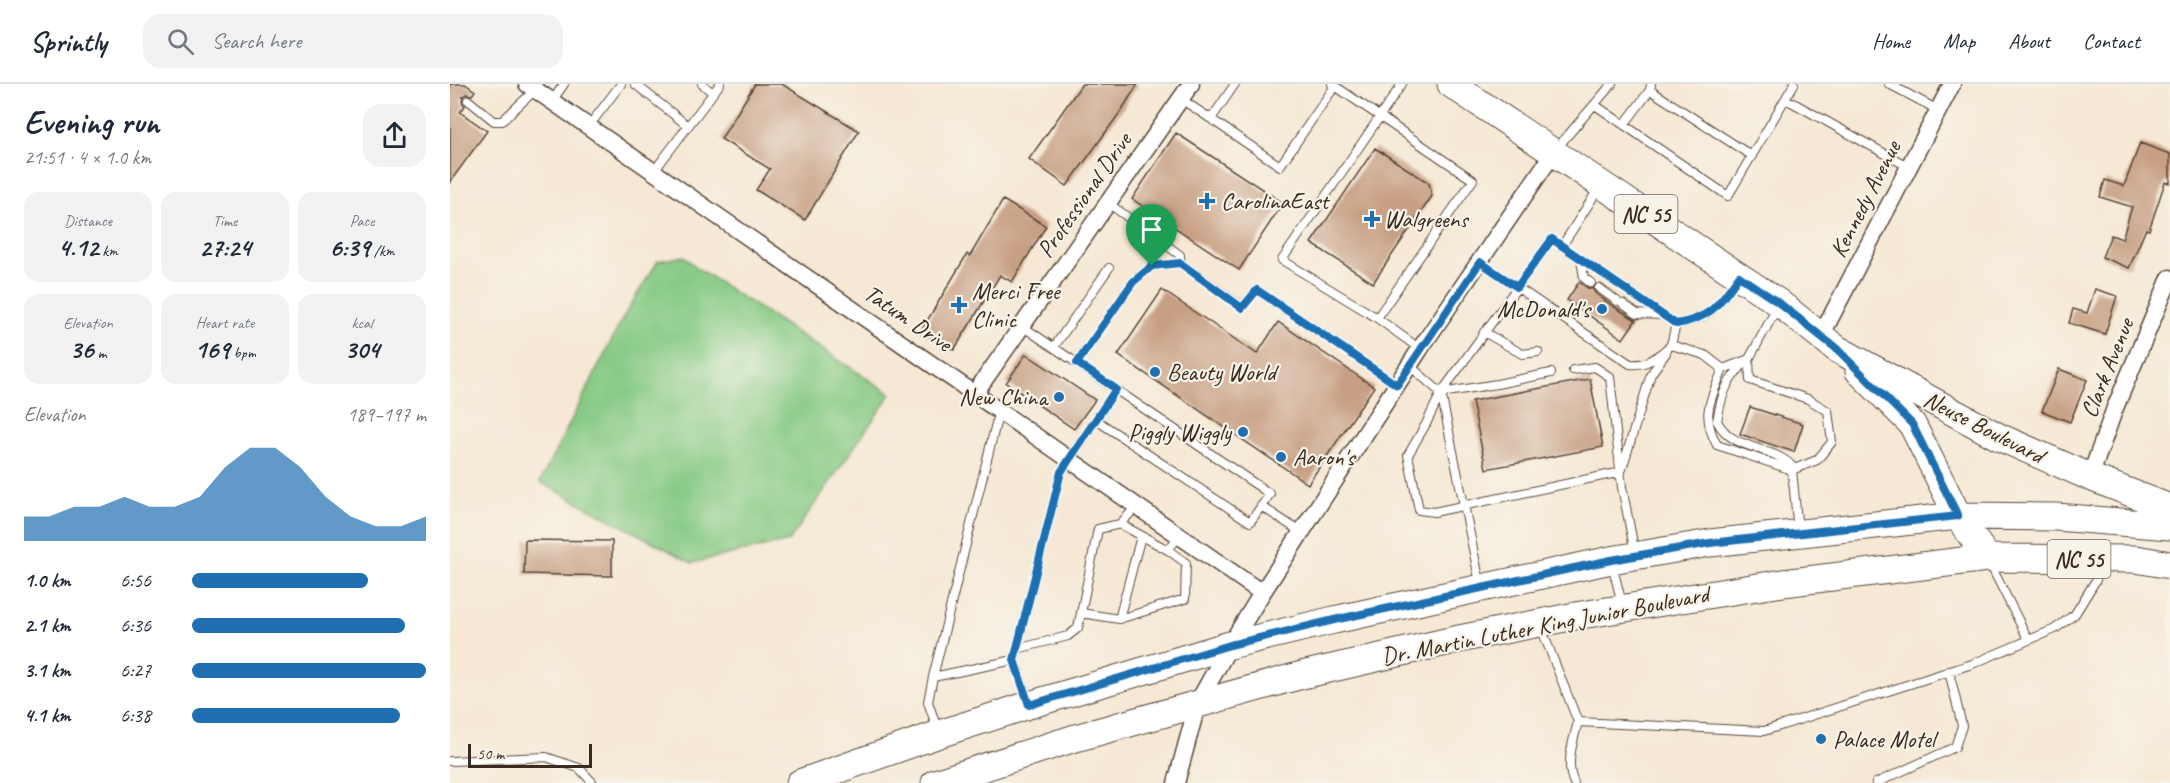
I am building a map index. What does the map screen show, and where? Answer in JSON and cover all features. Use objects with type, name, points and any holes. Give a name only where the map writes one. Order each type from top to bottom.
[{"type":"main road","name":"Neuse Boulevard","points":[[1451,84],[1779,303],[1829,343],[1999,437],[2090,477],[2170,508]]},
{"type":"main road","name":"NC 55","points":[[1829,343],[1912,424],[1958,516],[1987,558]]},
{"type":"main road","name":"Dr. Martin Luther King Junior Boulevard","points":[[801,783],[1029,705],[1230,645],[1624,558],[1710,543],[1958,516],[2056,517],[2170,526]]},
{"type":"main road","points":[[2136,559],[2142,523]]},
{"type":"main road","name":"Dr. Martin Luther King Junior Boulevard","points":[[936,783],[1072,739],[1198,702],[1302,675],[1538,622],[1772,584],[1987,558],[2136,559],[2170,565]]},
{"type":"street","name":"Professional Drive","points":[[975,393],[1191,84]]},
{"type":"street","name":"Kennedy Avenue","points":[[1829,343],[1909,167],[1952,84]]},
{"type":"street","name":"Tatum Drive","points":[[531,87],[1262,592]]},
{"type":"street","points":[[1176,783],[1198,702],[1230,645],[1409,365],[1554,152]]},
{"type":"street","name":"Clark Avenue","points":[[2090,477],[2115,408],[2170,278]]},
{"type":"lane","points":[[552,101],[564,84]]},
{"type":"lane","points":[[588,126],[621,84]]},
{"type":"lane","points":[[635,84],[688,126]]},
{"type":"lane","points":[[702,84],[713,93]]},
{"type":"lane","points":[[654,171],[720,84]]},
{"type":"lane","points":[[1210,119],[1235,84]]},
{"type":"lane","points":[[1402,84],[1282,260],[1377,318],[1420,349]]},
{"type":"lane","points":[[1554,152],[1612,84]]},
{"type":"lane","points":[[1595,105],[1728,196],[1794,84]]},
{"type":"lane","points":[[1889,84],[1938,110]]},
{"type":"lane","points":[[1181,99],[1280,166],[1334,85],[1473,180],[1377,318]]},
{"type":"lane","points":[[468,100],[494,121],[502,121],[531,87]]},
{"type":"lane","points":[[1624,125],[1650,87],[1752,156]]},
{"type":"lane","points":[[1786,99],[1909,167]]},
{"type":"lane","points":[[1562,246],[1602,184]]},
{"type":"lane","points":[[1108,203],[1180,255],[1180,263]]},
{"type":"lane","points":[[1621,472],[1434,512],[1419,510],[1408,455],[1441,393],[1552,239],[1676,324],[1692,321],[1715,309],[1739,276]]},
{"type":"lane","points":[[1581,259],[1584,278],[1620,303],[1637,314],[1663,315]]},
{"type":"lane","points":[[1480,262],[1630,364],[1642,365],[1671,345]]},
{"type":"lane","points":[[1077,363],[1133,282],[1152,266],[1180,263],[1242,308],[1257,290],[1397,385]]},
{"type":"lane","points":[[1054,347],[1109,268]]},
{"type":"lane","points":[[1779,303],[1749,358],[1725,385],[1717,421],[1722,431],[1731,439],[1783,457],[1792,466],[1798,533]]},
{"type":"lane","points":[[1621,472],[1651,374],[1671,345],[1676,324]]},
{"type":"lane","points":[[1022,326],[1270,494],[1250,522],[1096,420]]},
{"type":"lane","points":[[1484,332],[1522,354],[1538,352]]},
{"type":"lane","points":[[1671,345],[1705,355],[1723,369]]},
{"type":"lane","points":[[1749,358],[1750,380],[1808,399],[1828,411],[1832,442],[1817,460],[1792,470],[1717,445],[1710,431],[1708,407],[1723,369],[1749,358]]},
{"type":"lane","points":[[1409,365],[1441,393],[1481,588]]},
{"type":"lane","points":[[1573,370],[1595,367],[1610,376],[1621,472],[1623,608]]},
{"type":"lane","points":[[1441,393],[1551,373]]},
{"type":"lane","points":[[1029,705],[1014,660],[1061,472],[1116,389]]},
{"type":"lane","points":[[939,734],[928,702],[999,411]]},
{"type":"lane","points":[[1017,649],[1068,636],[1078,628],[1098,529],[1120,524],[1138,505]]},
{"type":"lane","points":[[1261,506],[1301,532]]},
{"type":"lane","points":[[1081,613],[1119,619],[1185,599],[1186,563],[1168,550],[1120,524]]},
{"type":"lane","points":[[1168,550],[1180,535]]},
{"type":"lane","points":[[1119,619],[1141,536]]},
{"type":"lane","points":[[1987,558],[2028,639]]},
{"type":"lane","points":[[1578,722],[1764,731],[1949,671],[2055,629],[2075,614],[2096,580],[2102,559]]},
{"type":"lane","points":[[1538,622],[1578,722],[1571,748],[1570,775],[1574,783]]},
{"type":"lane","points":[[933,677],[1014,660]]},
{"type":"lane","points":[[1876,783],[1955,747],[1962,726],[1949,671]]},
{"type":"lane","points":[[450,761],[546,757],[579,768],[593,783]]},
{"type":"green space","points":[[684,256],[697,268],[891,394],[789,541],[692,563],[540,482],[625,314],[658,261]]},
{"type":"building","points":[[450,84],[465,84],[475,91],[472,95],[463,96],[462,102],[465,106],[460,112],[487,131],[450,182]]},
{"type":"building","points":[[755,84],[782,84],[859,131],[805,220],[756,190],[770,169],[721,139]]},
{"type":"building","points":[[1082,84],[1138,84],[1067,186],[1029,159]]},
{"type":"building","name":"CarolinaEast","points":[[1176,133],[1283,203],[1239,270],[1132,199]]},
{"type":"building","points":[[2140,143],[2170,154],[2170,183],[2165,182],[2149,230],[2146,229],[2129,268],[2102,257],[2111,235],[2122,239],[2132,207],[2100,197],[2105,180],[2124,186]]},
{"type":"building","name":"Walgreens","points":[[1375,148],[1429,183],[1432,196],[1373,283],[1311,243]]},
{"type":"building","points":[[1003,200],[1046,226],[1012,282],[1000,275],[954,350],[921,331],[967,254],[970,256]]},
{"type":"building","name":"McDonald's","points":[[1579,282],[1593,289],[1613,306],[1636,320],[1623,339],[1567,300]]},
{"type":"building","points":[[2095,289],[2117,296],[2105,334],[2069,323],[2073,309],[2087,313]]},
{"type":"building","points":[[1162,290],[1257,354],[1278,322],[1374,387],[1308,484],[1118,355]]},
{"type":"building","points":[[1026,354],[1095,400],[1074,429],[1006,383]]},
{"type":"building","points":[[2059,369],[2087,380],[2070,422],[2042,411]]},
{"type":"building","points":[[1590,379],[1603,447],[1486,469],[1472,401]]},
{"type":"building","points":[[1750,407],[1803,424],[1794,452],[1740,434]]},
{"type":"building","points":[[525,540],[612,541],[612,576],[524,574]]},
{"type":"place","name":"CarolinaEast","points":[[1207,201]]},
{"type":"place","name":"Walgreens","points":[[1372,219]]},
{"type":"place","name":"Merci Free Clinic","points":[[959,305]]},
{"type":"place","name":"McDonald's","points":[[1602,309]]},
{"type":"place","name":"Beauty World","points":[[1155,372]]},
{"type":"place","name":"New China","points":[[1059,397]]},
{"type":"place","name":"Piggly Wiggly","points":[[1243,432]]},
{"type":"place","name":"Aaron's","points":[[1281,457]]},
{"type":"place","name":"Palace Motel","points":[[1821,739]]},
{"type":"route","points":[[1552,239],[1676,324],[1692,321],[1715,309],[1739,276],[1779,303],[1837,349],[1912,424],[1958,516],[1710,543],[1611,560],[1230,645],[1113,678],[1029,705],[1014,660],[1061,472],[1116,389],[1077,363],[1133,282],[1152,266],[1180,263],[1242,308],[1257,290],[1397,385],[1480,262],[1517,287],[1552,239]]}]
